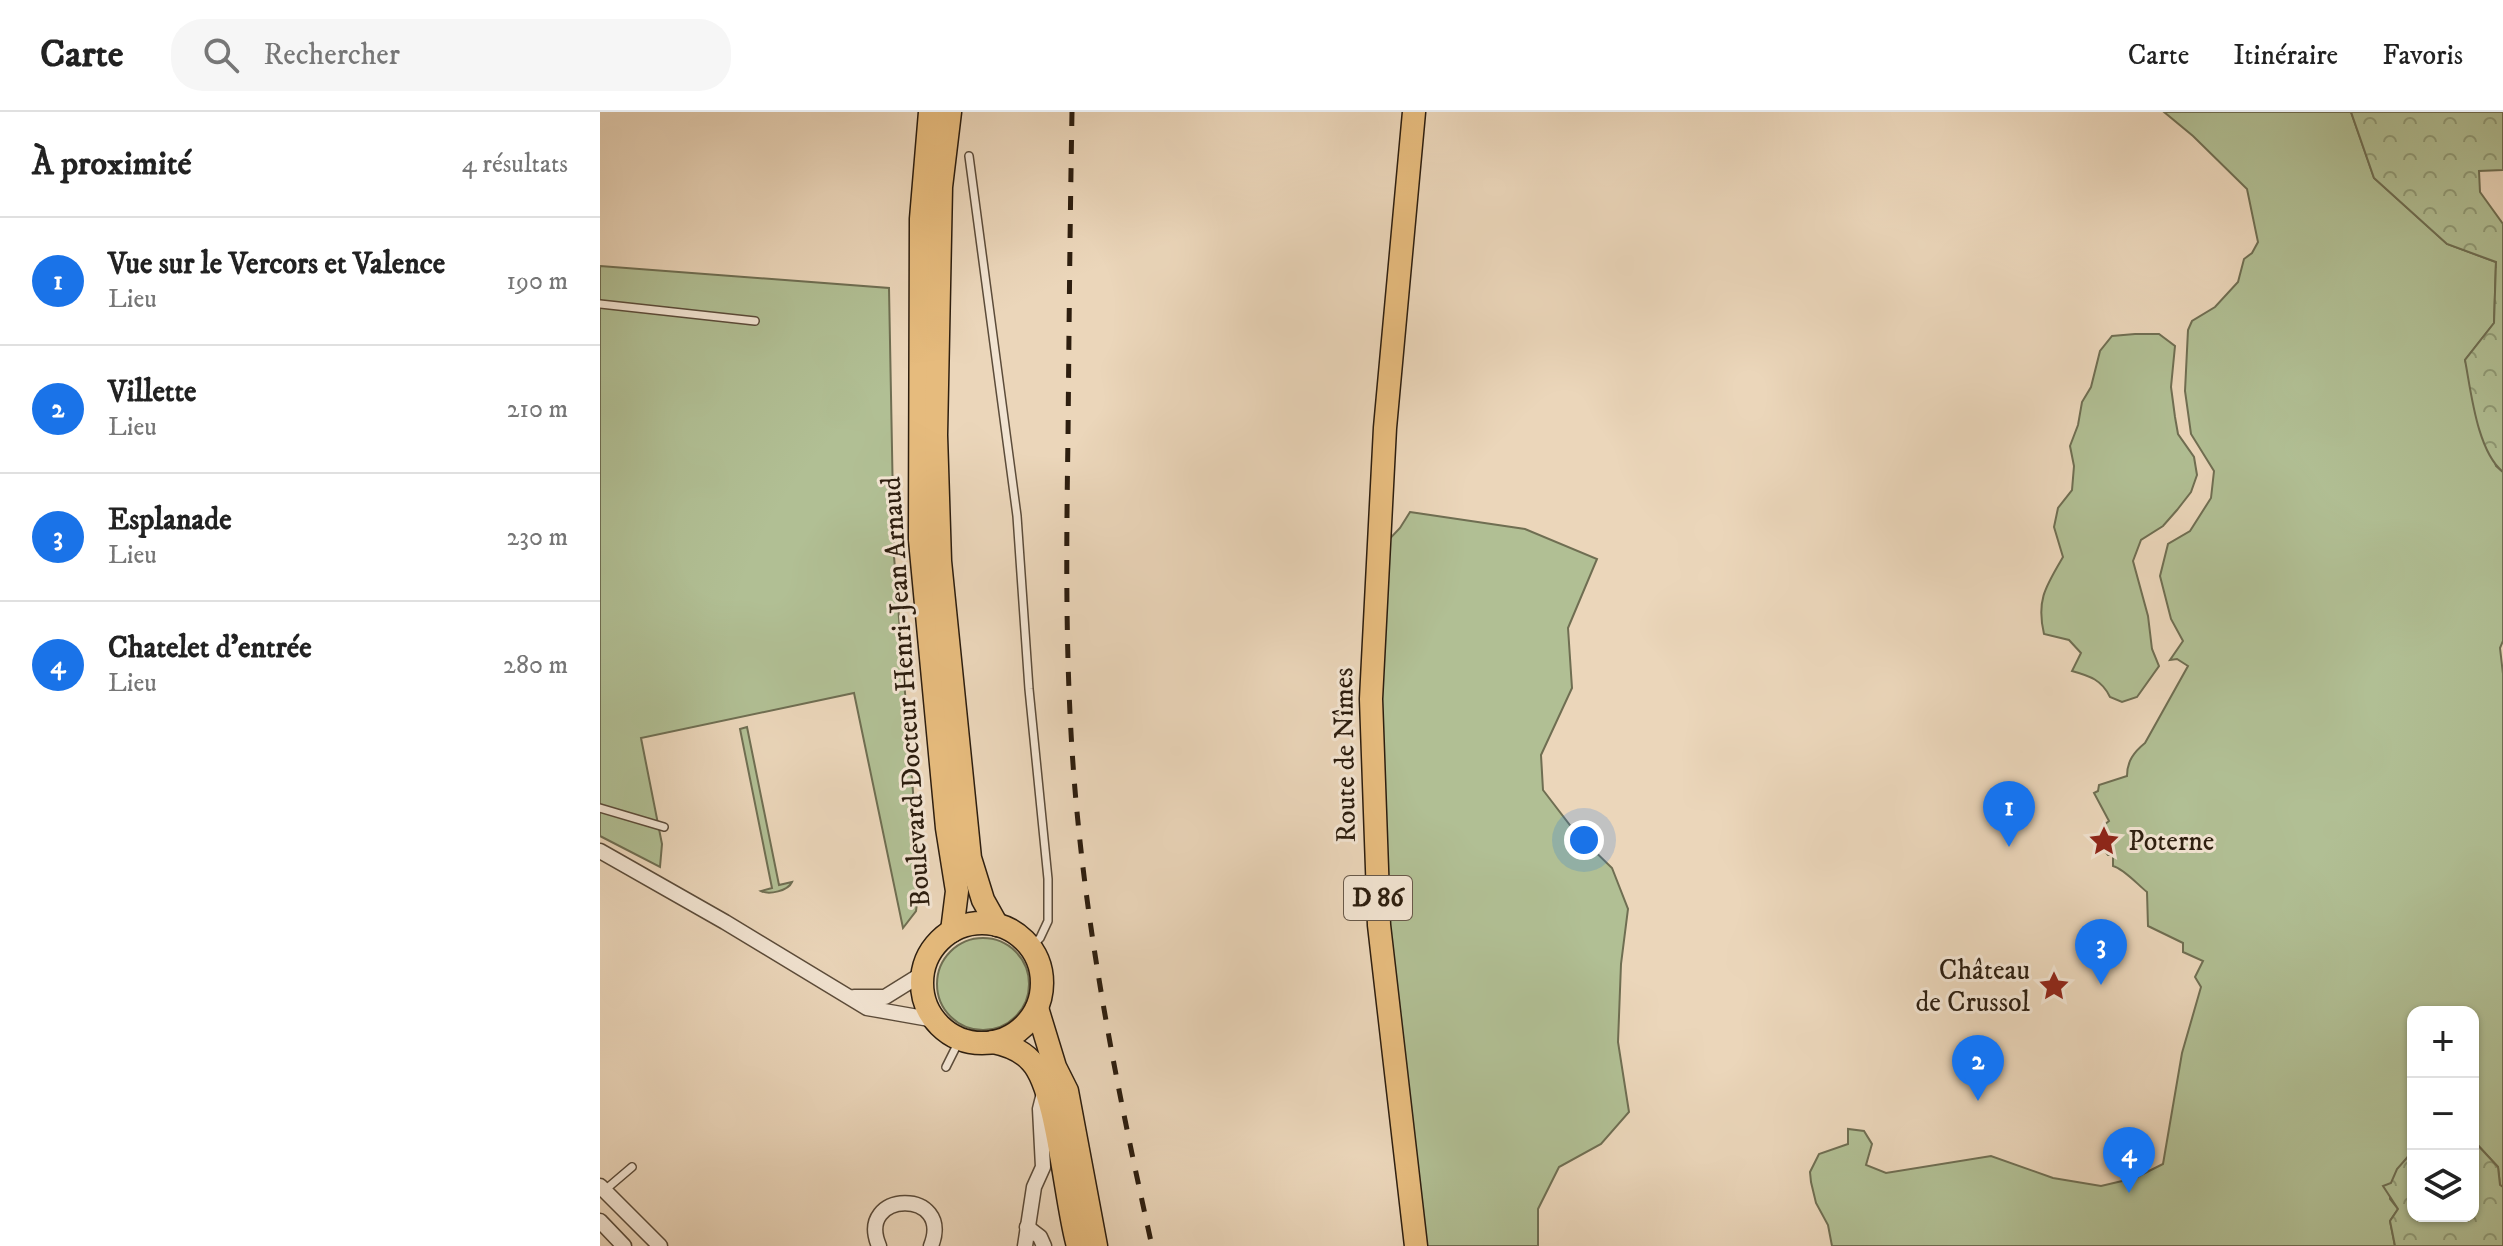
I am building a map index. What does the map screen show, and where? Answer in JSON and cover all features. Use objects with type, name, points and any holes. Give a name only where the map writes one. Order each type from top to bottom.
[{"type":"main road","name":"Boulevard Docteur Henri-Jean Arnaud","points":[[930,112],[921,219],[920,540],[947,828],[957,891],[952,931]]},
{"type":"main road","name":"Boulevard Docteur Henri-Jean Arnaud","points":[[950,112],[941,187],[940,231],[936,435],[940,561],[970,858],[983,900],[997,925]]},
{"type":"main road","name":"Route de Nîmes","points":[[1414,112],[1385,428],[1371,699],[1379,925],[1416,1246]]},
{"type":"main road","points":[[1037,1008],[1019,1030],[1007,1038],[982,1043],[960,1039],[935,1020],[924,996],[922,974],[929,955],[952,931],[973,924],[997,925],[1011,931],[1030,948],[1039,964],[1042,979],[1037,1008],[1048,1048],[1067,1091],[1096,1246]]},
{"type":"main road","points":[[993,1042],[1010,1046],[1031,1061],[1046,1085],[1066,1199],[1078,1246]]},
{"type":"street","points":[[600,851],[846,996],[879,1011],[935,1020]]},
{"type":"street","points":[[846,996],[865,999],[885,997],[922,974]]},
{"type":"street","points":[[1025,1246],[1034,1187],[1043,1167],[1040,1109],[1046,1085]]},
{"type":"street","points":[[603,1188],[660,1246]]},
{"type":"street","points":[[879,1246],[875,1234],[879,1217],[891,1206],[907,1202],[929,1214],[935,1230],[931,1246]]},
{"type":"street","points":[[600,1221],[624,1246]]},
{"type":"street","points":[[1027,1227],[1040,1237],[1044,1246]]},
{"type":"lane","points":[[969,156],[1017,516],[1029,689],[1048,879],[1048,921],[1040,938],[1030,948]]},
{"type":"lane","points":[[600,304],[755,321]]},
{"type":"lane","points":[[600,808],[664,827]]},
{"type":"lane","points":[[946,1067],[960,1039]]},
{"type":"lane","points":[[603,1188],[632,1167]]},
{"type":"green space","points":[[2164,112],[2351,112],[2374,178],[2447,244],[2496,262],[2494,323],[2465,360],[2496,466],[2503,472],[2503,641],[2500,648],[2503,674],[2503,1187],[2500,1185],[2498,1167],[2479,1146],[2479,1006],[2407,1006],[2407,1158],[2397,1173],[2390,1199],[2398,1209],[2390,1221],[2395,1246],[1832,1246],[1828,1225],[1816,1203],[1810,1172],[1819,1154],[1848,1144],[1848,1129],[1864,1131],[1872,1144],[1866,1165],[1886,1173],[1991,1156],[2053,1178],[2101,1186],[2135,1178],[2163,1164],[2182,1053],[2201,987],[2195,977],[2203,961],[2183,952],[2183,943],[2148,926],[2147,892],[2113,866],[2113,855],[2108,855],[2104,850],[2104,825],[2109,821],[2094,793],[2099,785],[2127,776],[2132,757],[2145,743],[2188,666],[2177,659],[2170,660],[2183,641],[2171,619],[2160,576],[2168,544],[2190,531],[2211,498],[2214,471],[2191,434],[2185,391],[2188,330],[2192,321],[2215,307],[2238,282],[2244,259],[2258,242],[2247,189]]},
{"type":"green space","points":[[2351,112],[2503,112],[2503,170],[2479,171],[2480,192],[2503,224],[2503,472],[2494,462],[2481,436],[2465,360],[2494,323],[2496,262],[2447,244],[2374,178]]},
{"type":"green space","points":[[600,266],[889,288],[894,556],[920,879],[916,911],[903,928],[854,693],[641,738],[662,844],[660,867],[600,836]]},
{"type":"green space","points":[[2159,334],[2175,346],[2171,387],[2175,417],[2178,434],[2194,457],[2197,475],[2191,492],[2177,510],[2163,526],[2141,540],[2133,561],[2148,616],[2152,649],[2159,666],[2137,697],[2122,702],[2110,697],[2095,680],[2072,671],[2081,653],[2069,640],[2044,634],[2041,612],[2047,585],[2063,557],[2054,527],[2058,508],[2072,490],[2074,466],[2070,446],[2082,402],[2091,387],[2100,351],[2112,336]]},
{"type":"green space","points":[[1410,512],[1525,529],[1597,559],[1568,628],[1572,688],[1541,755],[1543,790],[1576,833],[1612,868],[1628,909],[1621,964],[1618,1042],[1629,1112],[1601,1144],[1559,1167],[1538,1209],[1538,1246],[1416,1246],[1379,925],[1380,549]]},
{"type":"green space","points":[[747,727],[779,885],[792,882],[787,888],[773,892],[761,891],[772,888],[740,729]]},
{"type":"green space","points":[[983,938],[1001,941],[1016,951],[1026,966],[1029,984],[1026,1002],[1016,1017],[1001,1027],[983,1030],[965,1027],[950,1017],[940,1002],[937,984],[940,966],[950,951],[965,941]]},
{"type":"green space","points":[[2479,1146],[2498,1167],[2500,1185],[2503,1187],[2503,1246],[2395,1246],[2390,1221],[2398,1209],[2383,1186],[2391,1183],[2397,1169],[2407,1158],[2407,1222],[2479,1222]]},
{"type":"railway","points":[[1072,112],[1067,578],[1073,765],[1098,976],[1152,1246]]},
{"type":"place","name":"Poterne","points":[[2104,841]]},
{"type":"place","name":"Vue sur le Vercors et Valence","points":[[2009,847]]},
{"type":"place","name":"Esplanade","points":[[2101,985]]},
{"type":"place","name":"Château de Crussol","points":[[2054,986]]},
{"type":"place","name":"Villette","points":[[1978,1101]]},
{"type":"place","name":"Chatelet d'entrée","points":[[2129,1193]]}]
